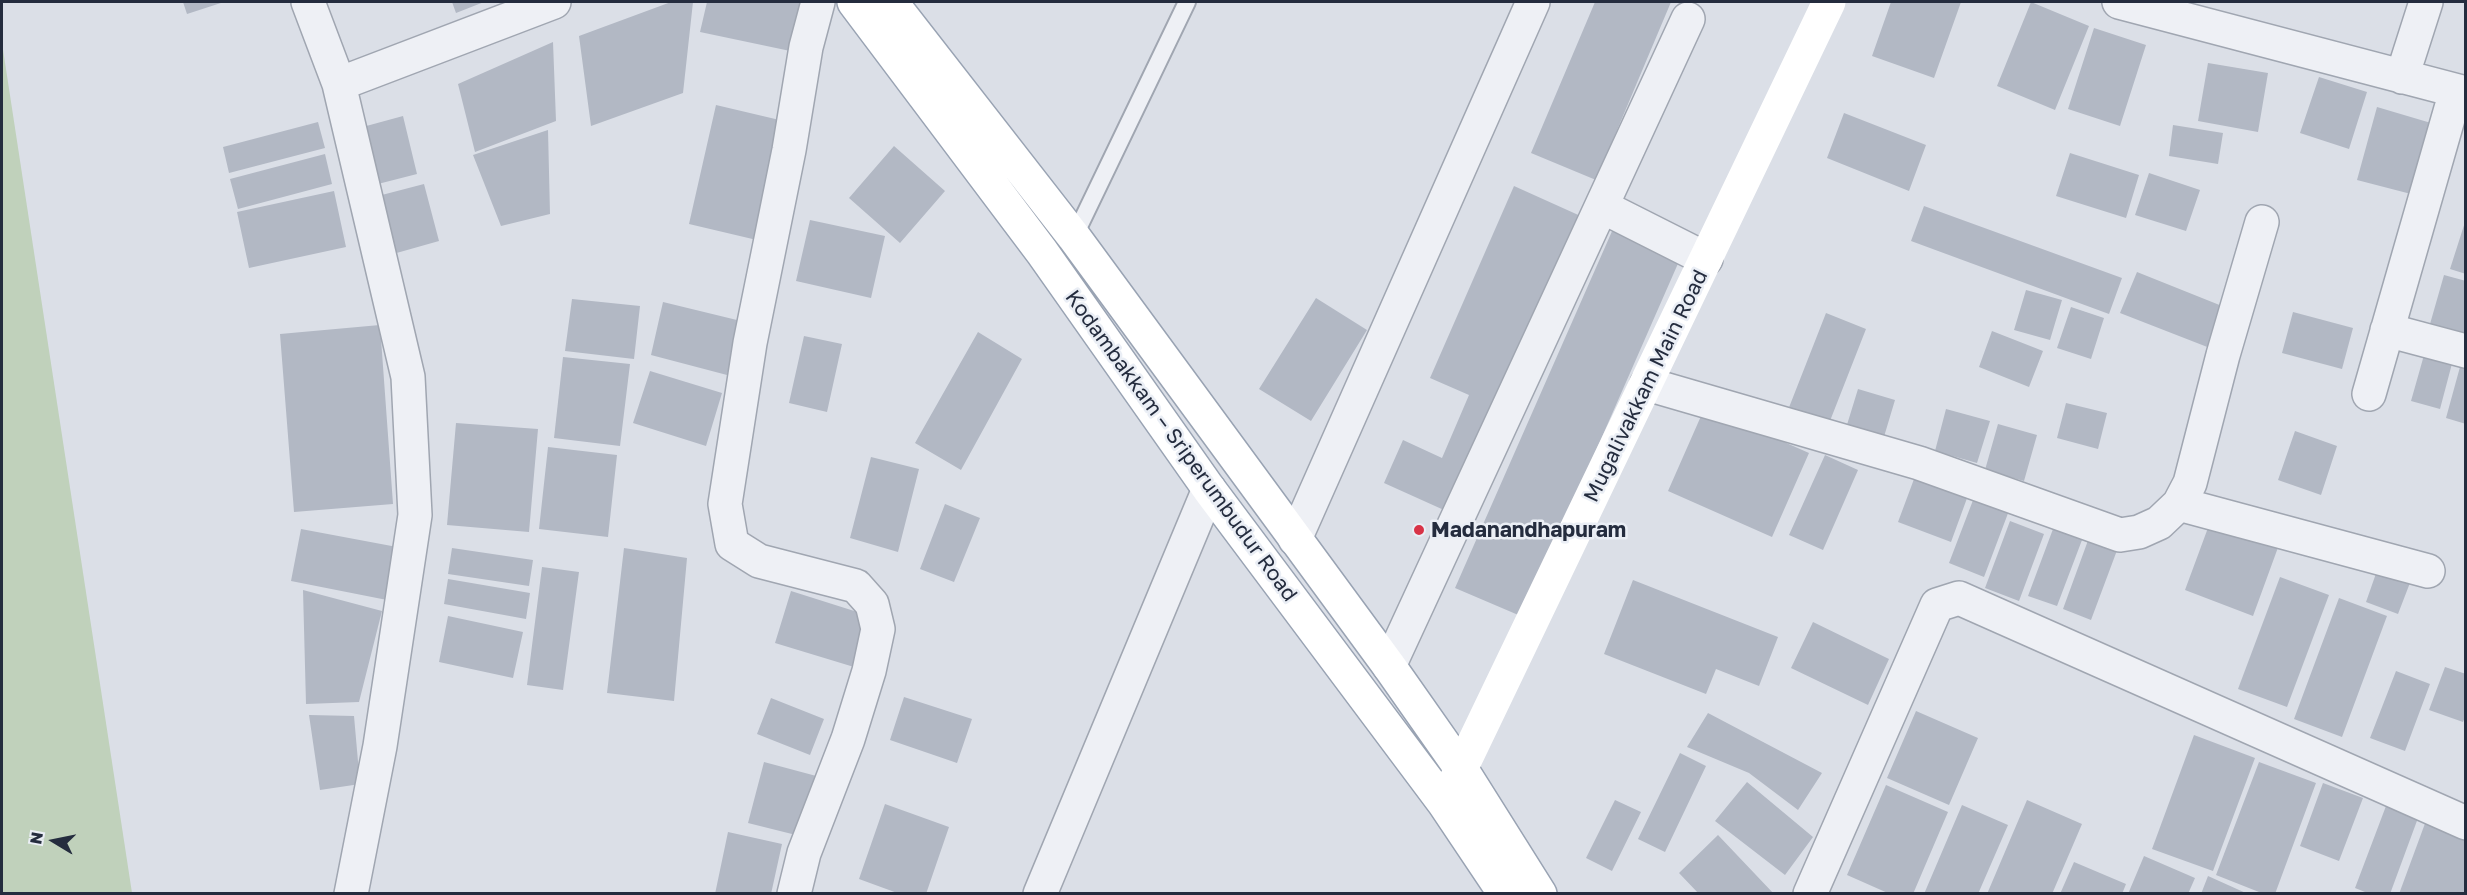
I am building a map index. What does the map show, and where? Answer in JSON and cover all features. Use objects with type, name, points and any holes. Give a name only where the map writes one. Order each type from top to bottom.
[{"type":"main road","name":"Kodambakkam – Sriperumbudur Road","points":[[854,2],[1042,252],[1209,489],[1444,803],[1505,894]]},
{"type":"main road","name":"Kodambakkam – Sriperumbudur Road","points":[[891,2],[1074,237],[1389,666],[1462,770],[1540,894]]},
{"type":"main road","name":"Mugalivakkam Main Road","points":[[1444,803],[1462,770],[1830,2]]},
{"type":"street","points":[[308,2],[339,84],[408,377],[415,515],[380,746],[351,894]]},
{"type":"street","points":[[339,84],[554,2]]},
{"type":"street","points":[[794,894],[804,853],[848,739],[869,671],[878,629],[872,604],[856,586],[759,561],[732,544],[725,504],[750,343],[789,150],[806,47],[818,2]]},
{"type":"street","points":[[1295,539],[1533,2]]},
{"type":"street","points":[[2120,2],[2185,10],[2402,77],[2461,92],[2369,394]]},
{"type":"street","points":[[2402,77],[2426,2]]},
{"type":"street","points":[[1389,666],[1688,19]]},
{"type":"street","points":[[1603,207],[1706,259]]},
{"type":"street","points":[[1647,384],[1919,463],[2120,535],[2139,532],[2159,523],[2179,504],[2190,483],[2223,355],[2262,222]]},
{"type":"street","points":[[2388,330],[2466,351]]},
{"type":"street","points":[[1040,894],[1209,489]]},
{"type":"street","points":[[2179,504],[2428,571]]},
{"type":"street","points":[[1810,894],[1937,604],[1959,598],[2466,823]]},
{"type":"lane","points":[[1074,237],[1187,2]]},
{"type":"green space","points":[[2,43],[132,893],[2,893]]},
{"type":"building","points":[[183,2],[224,2],[187,14]]},
{"type":"building","points":[[452,2],[484,2],[456,13]]},
{"type":"building","points":[[671,2],[693,2],[683,93],[591,126],[579,36]]},
{"type":"building","points":[[707,2],[806,2],[795,52],[700,32]]},
{"type":"building","points":[[1595,2],[1671,2],[1596,180],[1531,153]]},
{"type":"building","points":[[1891,2],[1961,2],[1934,78],[1872,56]]},
{"type":"building","points":[[2031,2],[2089,26],[2055,110],[1997,86]]},
{"type":"building","points":[[2094,28],[2146,45],[2120,126],[2068,109]]},
{"type":"building","points":[[553,42],[556,121],[475,152],[458,84]]},
{"type":"building","points":[[2208,63],[2268,73],[2258,132],[2198,121]]},
{"type":"building","points":[[2319,77],[2367,92],[2349,149],[2300,133]]},
{"type":"building","points":[[716,105],[788,122],[761,241],[689,224]]},
{"type":"building","points":[[2377,107],[2431,123],[2411,194],[2357,180]]},
{"type":"building","points":[[1844,113],[1926,145],[1909,191],[1827,158]]},
{"type":"building","points":[[403,116],[417,174],[374,185],[359,128]]},
{"type":"building","points":[[318,122],[325,148],[229,173],[223,147]]},
{"type":"building","points":[[2173,125],[2223,133],[2218,164],[2169,156]]},
{"type":"building","points":[[548,130],[550,214],[501,226],[473,155]]},
{"type":"building","points":[[894,146],[945,191],[900,243],[849,198]]},
{"type":"building","points":[[2070,153],[2139,175],[2126,218],[2056,196]]},
{"type":"building","points":[[325,154],[332,184],[238,209],[230,179]]},
{"type":"building","points":[[2149,173],[2200,190],[2186,231],[2135,215]]},
{"type":"building","points":[[424,184],[439,241],[393,254],[378,196]]},
{"type":"building","points":[[1514,186],[1585,218],[1455,515],[1384,483],[1403,440],[1442,458],[1469,395],[1430,378]]},
{"type":"building","points":[[334,191],[346,247],[249,268],[237,212]]},
{"type":"building","points":[[1924,206],[2122,278],[2109,314],[1911,241]]},
{"type":"building","points":[[2466,219],[2466,274],[2450,269]]},
{"type":"building","points":[[810,220],[885,236],[871,298],[796,281]]},
{"type":"building","points":[[1613,229],[1680,259],[1523,617],[1455,588]]},
{"type":"building","points":[[2137,272],[2232,310],[2215,350],[2120,313]]},
{"type":"building","points":[[2444,275],[2466,281],[2466,334],[2430,324]]},
{"type":"building","points":[[2026,290],[2062,300],[2050,340],[2014,330]]},
{"type":"building","points":[[1316,298],[1367,330],[1311,421],[1259,389]]},
{"type":"building","points":[[572,299],[640,306],[634,359],[565,351]]},
{"type":"building","points":[[663,302],[741,321],[727,375],[651,355]]},
{"type":"building","points":[[2071,307],[2104,318],[2091,359],[2057,348]]},
{"type":"building","points":[[2293,312],[2353,328],[2342,369],[2282,353]]},
{"type":"building","points":[[1826,313],[1866,329],[1828,426],[1788,410]]},
{"type":"building","points":[[380,325],[393,504],[294,512],[280,334]]},
{"type":"building","points":[[1992,331],[2043,351],[2029,387],[1979,367]]},
{"type":"building","points":[[978,332],[1022,359],[961,470],[915,443]]},
{"type":"building","points":[[804,336],[842,344],[827,412],[789,403]]},
{"type":"building","points":[[2426,348],[2454,356],[2440,409],[2411,401]]},
{"type":"building","points":[[2463,356],[2466,357],[2466,424],[2446,418]]},
{"type":"building","points":[[563,357],[630,364],[620,446],[554,438]]},
{"type":"building","points":[[650,371],[722,393],[706,446],[633,423]]},
{"type":"building","points":[[1858,389],[1895,400],[1883,440],[1846,428]]},
{"type":"building","points":[[2066,403],[2107,413],[2098,449],[2057,438]]},
{"type":"building","points":[[1705,407],[1809,453],[1772,537],[1668,491]]},
{"type":"building","points":[[1946,409],[1990,421],[1977,463],[1935,451]]},
{"type":"building","points":[[456,423],[538,429],[529,532],[447,525]]},
{"type":"building","points":[[1998,424],[2037,435],[2024,481],[1985,470]]},
{"type":"building","points":[[2295,431],[2337,446],[2321,495],[2278,480]]},
{"type":"building","points":[[548,447],[617,455],[608,537],[539,529]]},
{"type":"building","points":[[1825,455],[1858,470],[1823,550],[1789,535]]},
{"type":"building","points":[[871,457],[919,469],[898,552],[850,538]]},
{"type":"building","points":[[1917,471],[1970,490],[1951,542],[1898,522]]},
{"type":"building","points":[[1975,495],[2010,508],[1984,577],[1949,563]]},
{"type":"building","points":[[945,504],[980,518],[954,582],[920,569]]},
{"type":"building","points":[[2212,517],[2280,542],[2253,616],[2185,590]]},
{"type":"building","points":[[2010,521],[2044,534],[2019,601],[1985,588]]},
{"type":"building","points":[[301,529],[397,547],[387,600],[291,581]]},
{"type":"building","points":[[2053,529],[2082,540],[2057,606],[2028,596]]},
{"type":"building","points":[[2090,535],[2119,545],[2091,620],[2063,609]]},
{"type":"building","points":[[452,548],[533,560],[529,586],[448,574]]},
{"type":"building","points":[[624,548],[687,558],[674,701],[607,693]]},
{"type":"building","points":[[2380,562],[2413,575],[2398,614],[2366,602]]},
{"type":"building","points":[[542,567],[579,572],[563,690],[527,685]]},
{"type":"building","points":[[2280,577],[2329,595],[2287,707],[2238,689]]},
{"type":"building","points":[[448,579],[530,593],[526,619],[444,604]]},
{"type":"building","points":[[1633,580],[1778,637],[1759,686],[1716,669],[1706,694],[1604,654]]},
{"type":"building","points":[[303,590],[382,611],[359,702],[306,704]]},
{"type":"building","points":[[791,591],[870,616],[854,667],[775,643]]},
{"type":"building","points":[[2339,598],[2387,616],[2342,737],[2294,719]]},
{"type":"building","points":[[448,616],[523,632],[513,678],[439,662]]},
{"type":"building","points":[[1813,622],[1889,659],[1868,705],[1791,668]]},
{"type":"building","points":[[2445,667],[2466,674],[2466,715],[2463,722],[2429,710]]},
{"type":"building","points":[[2396,671],[2430,684],[2405,751],[2370,738]]},
{"type":"building","points":[[904,697],[972,719],[957,763],[890,740]]},
{"type":"building","points":[[771,698],[824,719],[810,755],[757,734]]},
{"type":"building","points":[[1916,711],[1978,738],[1949,805],[1887,778]]},
{"type":"building","points":[[1708,713],[1822,773],[1798,810],[1749,773],[1687,747]]},
{"type":"building","points":[[309,715],[354,716],[360,784],[320,790]]},
{"type":"building","points":[[2194,735],[2255,758],[2213,871],[2152,849]]},
{"type":"building","points":[[1680,753],[1706,766],[1665,852],[1638,839]]},
{"type":"building","points":[[764,762],[820,777],[804,837],[748,823]]},
{"type":"building","points":[[2259,762],[2316,783],[2275,894],[2264,894],[2216,875]]},
{"type":"building","points":[[1747,782],[1813,837],[1785,875],[1715,821]]},
{"type":"building","points":[[2323,783],[2363,798],[2339,861],[2300,846]]},
{"type":"building","points":[[1886,785],[1948,812],[1913,894],[1890,894],[1847,875]]},
{"type":"building","points":[[1615,800],[1641,812],[1612,871],[1586,858]]},
{"type":"building","points":[[2027,800],[2082,824],[2052,894],[1987,894]]},
{"type":"building","points":[[885,804],[949,827],[926,894],[900,894],[859,879]]},
{"type":"building","points":[[1962,805],[2008,825],[1978,894],[1924,894]]},
{"type":"building","points":[[2386,806],[2418,818],[2390,894],[2370,894],[2355,888]]},
{"type":"building","points":[[2427,818],[2466,832],[2465,894],[2399,894]]},
{"type":"building","points":[[728,832],[782,844],[771,894],[715,894]]},
{"type":"building","points":[[1718,835],[1774,894],[1699,894],[1679,873]]},
{"type":"building","points":[[2144,856],[2195,878],[2188,894],[2128,894]]},
{"type":"building","points":[[2074,862],[2126,884],[2122,894],[2060,894]]},
{"type":"building","points":[[2208,876],[2248,894],[2201,894]]},
{"type":"place","name":"Madanandhapuram","points":[[1419,530]]}]
